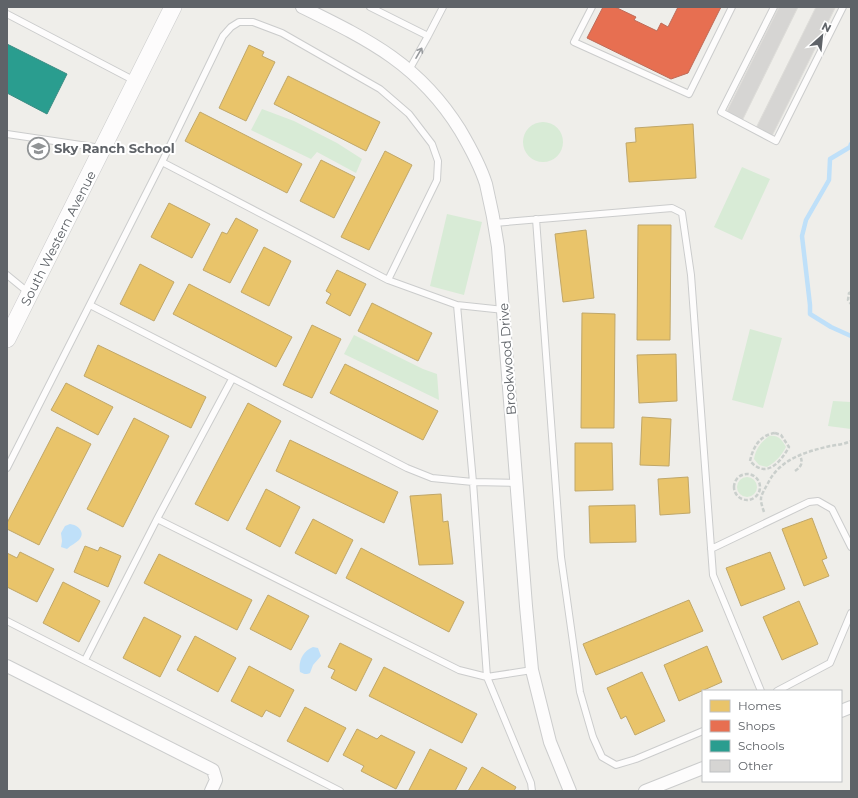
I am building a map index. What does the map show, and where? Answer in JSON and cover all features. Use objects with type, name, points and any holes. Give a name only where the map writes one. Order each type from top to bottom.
[{"type":"main road","name":"South Western Avenue","points":[[7,339],[173,7]]},
{"type":"street","name":"Brookwood Drive","points":[[302,7],[372,43],[409,70],[436,97],[451,116],[477,161],[485,183],[498,247],[532,670],[550,742],[570,791]]},
{"type":"street","points":[[7,666],[214,770],[216,780],[211,791]]},
{"type":"street","points":[[645,791],[702,768]]},
{"type":"lane","points":[[370,7],[380,9],[428,36]]},
{"type":"lane","points":[[409,70],[443,7]]},
{"type":"lane","points":[[592,7],[574,42],[689,94],[732,7]]},
{"type":"lane","points":[[774,7],[721,112],[776,141],[843,7]]},
{"type":"lane","points":[[7,14],[136,82]]},
{"type":"lane","points":[[7,468],[162,162],[223,36],[231,27],[239,22],[253,22],[282,33],[380,89],[409,114],[432,144],[438,161],[437,180],[388,280]]},
{"type":"lane","points":[[7,134],[102,148]]},
{"type":"lane","points":[[162,162],[388,280],[457,305],[504,310]]},
{"type":"lane","points":[[494,223],[672,208],[682,213],[692,275],[713,575],[761,690]]},
{"type":"lane","points":[[536,219],[561,557],[580,692],[593,737],[602,757],[616,765],[636,759],[702,731]]},
{"type":"lane","points":[[7,276],[30,294]]},
{"type":"lane","points":[[90,305],[407,468],[432,478],[517,484]]},
{"type":"lane","points":[[457,305],[473,482],[487,677],[531,783],[532,791]]},
{"type":"lane","points":[[85,660],[157,519],[232,379]]},
{"type":"lane","points":[[711,549],[809,502],[818,501],[832,509],[851,547]]},
{"type":"lane","points":[[157,519],[459,670],[487,677],[532,670]]},
{"type":"lane","points":[[780,690],[830,662],[851,613]]},
{"type":"lane","points":[[7,621],[340,791]]},
{"type":"path","points":[[851,292],[848,300],[851,304]]},
{"type":"path","points":[[775,433],[781,435],[788,447],[784,456],[766,470],[756,468],[750,461],[752,451],[758,441],[768,434],[775,433]]},
{"type":"path","points":[[767,522],[760,501],[770,478],[778,469],[786,462],[800,455],[851,441]]},
{"type":"path","points":[[795,471],[801,467],[802,462],[800,455]]},
{"type":"path","points":[[746,474],[752,475],[758,479],[760,486],[759,492],[754,498],[748,500],[741,499],[736,494],[734,488],[735,481],[739,476],[746,474]]},
{"type":"green space","points":[[262,109],[294,121],[337,143],[362,159],[356,173],[317,152],[311,159],[251,130]]},
{"type":"green space","points":[[539,122],[547,122],[554,125],[560,131],[563,142],[560,153],[554,159],[547,162],[539,162],[532,159],[526,153],[523,146],[523,138],[526,131],[532,125]]},
{"type":"green space","points":[[742,167],[770,179],[742,240],[714,227]]},
{"type":"green space","points":[[447,214],[482,222],[464,295],[430,286]]},
{"type":"green space","points":[[750,329],[782,338],[763,408],[732,400]]},
{"type":"green space","points":[[354,335],[423,369],[437,374],[439,400],[344,354]]},
{"type":"green space","points":[[833,401],[851,402],[851,429],[828,426]]},
{"type":"green space","points":[[769,436],[779,438],[786,447],[778,458],[767,467],[759,465],[754,459],[759,446]]},
{"type":"green space","points":[[747,477],[754,480],[757,487],[754,494],[747,497],[740,494],[737,487],[740,480]]},
{"type":"water","points":[[70,524],[78,527],[82,534],[79,540],[67,549],[61,547],[61,533],[65,526]]},
{"type":"water","points":[[313,647],[318,648],[321,656],[313,665],[310,673],[304,674],[300,672],[302,657],[306,651]]},
{"type":"building: Homes","points":[[249,45],[264,52],[262,56],[275,62],[246,121],[219,108]]},
{"type":"building: Homes","points":[[288,76],[380,122],[366,151],[274,104]]},
{"type":"building: Homes","points":[[200,112],[302,164],[287,193],[185,141]]},
{"type":"building: Homes","points":[[693,124],[696,178],[629,182],[626,143],[636,142],[635,128]]},
{"type":"building: Homes","points":[[385,151],[412,165],[369,250],[341,237]]},
{"type":"building: Homes","points":[[321,160],[355,177],[334,218],[300,201]]},
{"type":"building: Homes","points":[[169,203],[210,224],[192,258],[151,237]]},
{"type":"building: Homes","points":[[236,218],[258,230],[230,283],[203,270],[222,232],[227,234]]},
{"type":"building: Homes","points":[[638,225],[671,225],[670,340],[637,340]]},
{"type":"building: Homes","points":[[586,230],[594,298],[563,302],[555,234]]},
{"type":"building: Homes","points":[[264,247],[291,261],[269,306],[241,292]]},
{"type":"building: Homes","points":[[140,264],[174,282],[154,321],[120,304]]},
{"type":"building: Homes","points":[[337,270],[366,284],[350,316],[326,303],[331,294],[326,291]]},
{"type":"building: Homes","points":[[189,284],[292,337],[276,367],[173,314]]},
{"type":"building: Homes","points":[[372,303],[432,333],[418,361],[358,331]]},
{"type":"building: Homes","points":[[582,313],[615,314],[614,428],[581,428]]},
{"type":"building: Homes","points":[[312,325],[341,339],[312,398],[283,385]]},
{"type":"building: Homes","points":[[98,345],[206,397],[191,428],[84,376]]},
{"type":"building: Homes","points":[[676,354],[677,401],[639,403],[637,355]]},
{"type":"building: Homes","points":[[345,364],[438,411],[423,440],[330,393]]},
{"type":"building: Homes","points":[[66,383],[113,407],[98,435],[51,410]]},
{"type":"building: Homes","points":[[248,403],[281,421],[228,521],[195,504]]},
{"type":"building: Homes","points":[[642,417],[671,419],[669,466],[640,465]]},
{"type":"building: Homes","points":[[134,418],[169,436],[123,527],[87,509]]},
{"type":"building: Homes","points":[[57,427],[91,444],[39,545],[7,529],[7,523]]},
{"type":"building: Homes","points":[[290,440],[398,492],[384,523],[276,471]]},
{"type":"building: Homes","points":[[575,443],[612,443],[613,490],[575,491]]},
{"type":"building: Homes","points":[[688,477],[690,513],[660,515],[658,479]]},
{"type":"building: Homes","points":[[266,489],[300,507],[280,547],[246,529]]},
{"type":"building: Homes","points":[[441,494],[443,522],[448,521],[453,564],[419,565],[410,496]]},
{"type":"building: Homes","points":[[635,505],[636,542],[590,543],[589,506]]},
{"type":"building: Homes","points":[[812,518],[827,558],[822,560],[829,576],[804,586],[782,529]]},
{"type":"building: Homes","points":[[313,519],[353,540],[336,574],[295,553]]},
{"type":"building: Homes","points":[[85,546],[98,551],[100,547],[121,556],[108,587],[74,572]]},
{"type":"building: Homes","points":[[361,548],[464,602],[449,632],[346,578]]},
{"type":"building: Homes","points":[[20,552],[54,569],[37,602],[7,587],[7,553],[17,558]]},
{"type":"building: Homes","points":[[770,552],[785,589],[741,606],[726,568]]},
{"type":"building: Homes","points":[[159,554],[252,600],[237,630],[144,583]]},
{"type":"building: Homes","points":[[63,582],[100,601],[79,642],[43,623]]},
{"type":"building: Homes","points":[[268,595],[309,616],[291,650],[250,629]]},
{"type":"building: Homes","points":[[689,600],[703,631],[596,675],[583,644]]},
{"type":"building: Homes","points":[[799,601],[818,644],[782,660],[763,617]]},
{"type":"building: Homes","points":[[144,617],[181,636],[160,677],[123,658]]},
{"type":"building: Homes","points":[[195,636],[236,658],[218,692],[177,670]]},
{"type":"building: Homes","points":[[340,643],[372,659],[356,691],[331,678],[335,670],[328,667]]},
{"type":"building: Homes","points":[[707,646],[722,682],[679,701],[664,665]]},
{"type":"building: Homes","points":[[249,666],[294,690],[280,717],[266,710],[262,717],[231,701]]},
{"type":"building: Homes","points":[[384,667],[477,714],[462,743],[369,696]]},
{"type":"building: Homes","points":[[642,672],[665,721],[635,735],[626,716],[621,719],[607,688]]},
{"type":"building: Homes","points":[[305,707],[346,728],[328,762],[287,741]]},
{"type":"building: Homes","points":[[357,729],[377,739],[381,735],[415,752],[396,789],[361,771],[364,766],[343,755]]},
{"type":"building: Homes","points":[[430,749],[467,768],[455,791],[409,790]]},
{"type":"building: Homes","points":[[482,767],[516,787],[514,791],[468,791]]},
{"type":"building: Shops","points":[[603,7],[615,7],[636,17],[634,20],[657,31],[661,23],[668,27],[678,7],[721,7],[688,73],[671,79],[587,38]]},
{"type":"building: Schools","points":[[7,44],[67,74],[47,114],[7,93]]},
{"type":"building: Other","points":[[779,7],[798,7],[742,121],[726,113]]},
{"type":"building: Other","points":[[816,7],[835,8],[772,136],[756,128]]},
{"type":"waterway","points":[[851,144],[850,147],[830,159],[829,180],[806,220],[802,236],[810,314],[831,327],[851,336]]},
{"type":"place","name":"Sky Ranch School","points":[[38,148]]}]
